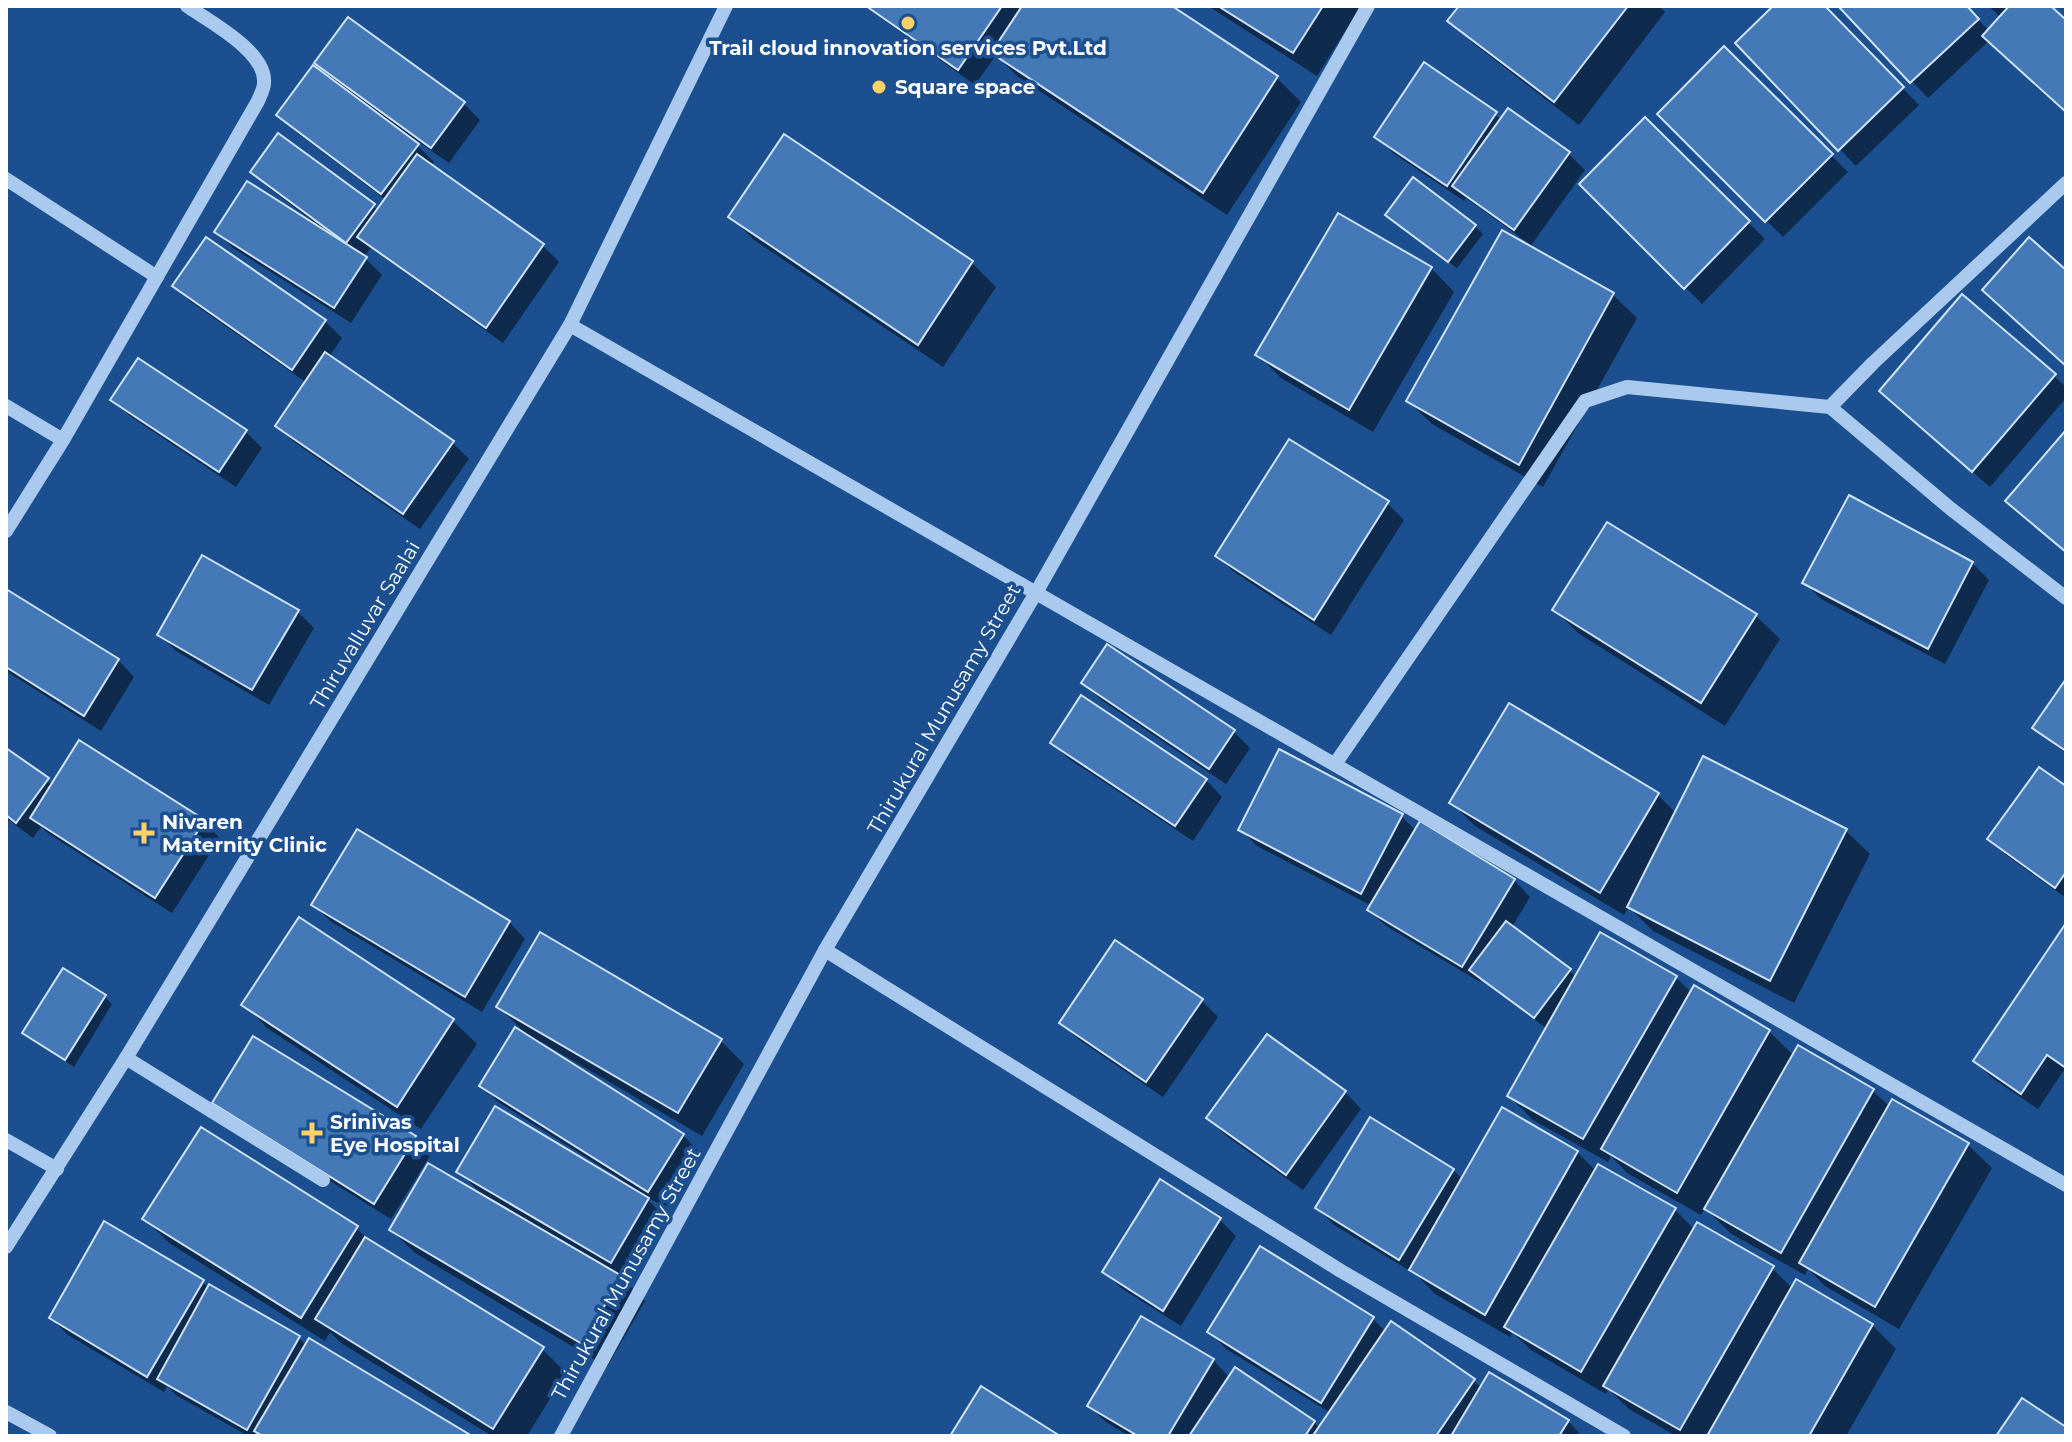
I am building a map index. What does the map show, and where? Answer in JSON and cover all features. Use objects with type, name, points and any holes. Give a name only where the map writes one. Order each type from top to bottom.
[{"type":"street","points":[[6,531],[63,440],[258,101],[265,82],[259,64],[237,39],[187,6]]},
{"type":"street","name":"Thiruvalluvar Saalai","points":[[6,1247],[126,1058],[570,325],[726,6]]},
{"type":"street","name":"Thirukural Munusamy Street","points":[[561,1436],[825,950],[1037,591],[1368,6]]},
{"type":"street","points":[[6,179],[157,277]]},
{"type":"street","points":[[1830,407],[2066,183]]},
{"type":"street","points":[[570,325],[2066,1185]]},
{"type":"street","points":[[1335,764],[1585,401],[1627,387],[1830,407],[1951,509],[2066,598]]},
{"type":"street","points":[[6,406],[63,440]]},
{"type":"street","points":[[825,950],[1341,1271],[1624,1436]]},
{"type":"street","points":[[126,1058],[323,1180]]},
{"type":"street","points":[[6,1140],[57,1169]]},
{"type":"street","points":[[6,1412],[50,1436]]},
{"type":"building","points":[[866,6],[1002,6],[958,70]]},
{"type":"building","points":[[1022,6],[1172,6],[1278,76],[1203,193],[991,53]]},
{"type":"building","points":[[1218,6],[1323,6],[1293,53]]},
{"type":"building","points":[[1459,6],[1628,6],[1554,102],[1447,21]]},
{"type":"building","points":[[1773,6],[1825,6],[1904,87],[1838,151],[1735,43]]},
{"type":"building","points":[[1838,6],[1967,6],[1979,19],[1910,83]]},
{"type":"building","points":[[2009,6],[2051,6],[2066,20],[2066,112],[1982,36]]},
{"type":"building","points":[[348,17],[465,102],[431,148],[314,63]]},
{"type":"building","points":[[1724,46],[1833,154],[1765,222],[1657,114]]},
{"type":"building","points":[[1424,62],[1497,112],[1447,186],[1374,137]]},
{"type":"building","points":[[313,65],[419,144],[381,194],[276,115]]},
{"type":"building","points":[[1508,108],[1570,152],[1514,230],[1452,186]]},
{"type":"building","points":[[1645,117],[1750,221],[1684,289],[1579,184]]},
{"type":"building","points":[[278,133],[375,204],[346,243],[250,172]]},
{"type":"building","points":[[784,134],[973,261],[918,345],[728,217]]},
{"type":"building","points":[[417,154],[544,244],[486,328],[357,237]]},
{"type":"building","points":[[1413,177],[1476,225],[1448,262],[1385,215]]},
{"type":"building","points":[[247,181],[367,257],[334,308],[214,232]]},
{"type":"building","points":[[1338,213],[1432,267],[1349,410],[1255,355]]},
{"type":"building","points":[[1502,230],[1614,293],[1519,465],[1406,401]]},
{"type":"building","points":[[206,237],[326,320],[292,370],[172,286]]},
{"type":"building","points":[[2029,237],[2066,270],[2066,366],[1982,290]]},
{"type":"building","points":[[1962,294],[2056,374],[1972,472],[1879,391]]},
{"type":"building","points":[[325,352],[454,441],[403,514],[275,426]]},
{"type":"building","points":[[138,358],[247,430],[219,472],[110,400]]},
{"type":"building","points":[[2066,430],[2066,552],[2005,501]]},
{"type":"building","points":[[1289,439],[1389,501],[1314,620],[1215,556]]},
{"type":"building","points":[[1849,495],[1973,562],[1928,649],[1802,583]]},
{"type":"building","points":[[1607,522],[1757,614],[1701,703],[1552,610]]},
{"type":"building","points":[[202,555],[299,610],[252,690],[157,635]]},
{"type":"building","points":[[6,589],[119,659],[84,716],[6,667]]},
{"type":"building","points":[[1107,644],[1235,730],[1209,769],[1081,683]]},
{"type":"building","points":[[2066,679],[2066,751],[2032,728]]},
{"type":"building","points":[[1081,695],[1207,779],[1175,826],[1050,743]]},
{"type":"building","points":[[1509,703],[1659,793],[1600,893],[1449,803]]},
{"type":"building","points":[[79,740],[205,820],[155,898],[30,818]]},
{"type":"building","points":[[6,748],[49,778],[16,823],[6,815]]},
{"type":"building","points":[[1279,749],[1403,814],[1361,894],[1238,830]]},
{"type":"building","points":[[1703,756],[1847,829],[1770,981],[1627,907]]},
{"type":"building","points":[[2039,767],[2066,786],[2066,872],[2055,888],[1987,839]]},
{"type":"building","points":[[1420,821],[1515,879],[1462,967],[1367,910]]},
{"type":"building","points":[[357,829],[510,921],[465,997],[311,905]]},
{"type":"building","points":[[299,917],[454,1019],[397,1107],[241,1005]]},
{"type":"building","points":[[1506,921],[1571,969],[1534,1018],[1469,970]]},
{"type":"building","points":[[2066,923],[2066,1068],[2047,1055],[2021,1094],[1973,1061]]},
{"type":"building","points":[[540,932],[722,1039],[678,1113],[496,1007]]},
{"type":"building","points":[[1600,932],[1677,976],[1583,1139],[1507,1096]]},
{"type":"building","points":[[1115,940],[1203,999],[1146,1082],[1059,1023]]},
{"type":"building","points":[[63,968],[106,995],[65,1060],[22,1033]]},
{"type":"building","points":[[1694,985],[1770,1030],[1677,1193],[1601,1149]]},
{"type":"building","points":[[515,1027],[684,1134],[648,1192],[479,1086]]},
{"type":"building","points":[[1267,1034],[1346,1091],[1286,1175],[1206,1118]]},
{"type":"building","points":[[253,1036],[416,1136],[374,1204],[212,1103]]},
{"type":"building","points":[[1798,1045],[1874,1089],[1781,1253],[1704,1209]]},
{"type":"building","points":[[1892,1099],[1969,1143],[1875,1307],[1799,1263]]},
{"type":"building","points":[[495,1106],[649,1198],[611,1263],[456,1172]]},
{"type":"building","points":[[1502,1107],[1578,1151],[1485,1315],[1409,1270]]},
{"type":"building","points":[[1370,1117],[1454,1169],[1399,1260],[1315,1208]]},
{"type":"building","points":[[201,1127],[358,1226],[301,1318],[142,1219]]},
{"type":"building","points":[[428,1163],[622,1276],[582,1344],[389,1230]]},
{"type":"building","points":[[1598,1164],[1676,1208],[1581,1372],[1504,1327]]},
{"type":"building","points":[[1160,1179],[1221,1218],[1163,1311],[1102,1272]]},
{"type":"building","points":[[104,1221],[204,1280],[147,1377],[49,1318]]},
{"type":"building","points":[[1697,1222],[1774,1266],[1680,1430],[1603,1386]]},
{"type":"building","points":[[365,1237],[544,1347],[493,1429],[315,1319]]},
{"type":"building","points":[[1260,1246],[1374,1317],[1321,1403],[1207,1332]]},
{"type":"building","points":[[1796,1279],[1873,1324],[1809,1436],[1707,1436]]},
{"type":"building","points":[[209,1284],[300,1336],[247,1430],[157,1379]]},
{"type":"building","points":[[1141,1316],[1214,1359],[1168,1436],[1138,1436],[1087,1406]]},
{"type":"building","points":[[1391,1321],[1475,1379],[1436,1436],[1317,1436],[1314,1434]]},
{"type":"building","points":[[309,1338],[472,1436],[263,1436],[254,1431]]},
{"type":"building","points":[[1235,1367],[1315,1421],[1305,1436],[1189,1436]]},
{"type":"building","points":[[1489,1372],[1569,1420],[1559,1436],[1451,1436]]},
{"type":"building","points":[[981,1386],[1057,1434],[1056,1436],[950,1436]]},
{"type":"building","points":[[2022,1398],[2066,1427],[2066,1436],[1996,1436]]},
{"type":"place","name":"Trail cloud innovation services Pvt.Ltd","points":[[908,23]]},
{"type":"place","name":"Square space","points":[[879,87]]},
{"type":"place","name":"Nivaren Maternity Clinic","points":[[144,833]]},
{"type":"place","name":"Srinivas Eye Hospital","points":[[312,1133]]}]
